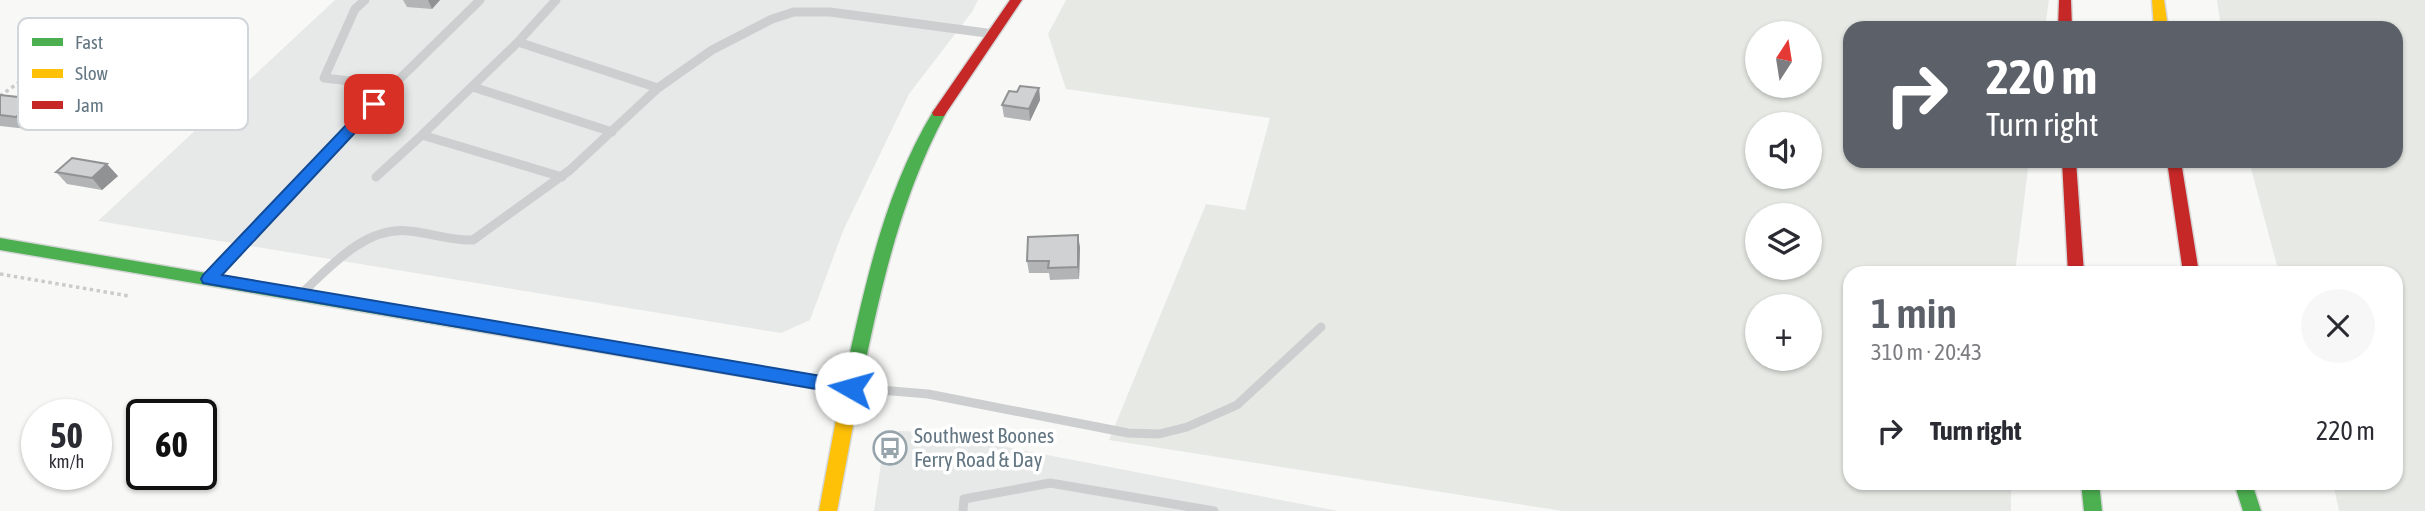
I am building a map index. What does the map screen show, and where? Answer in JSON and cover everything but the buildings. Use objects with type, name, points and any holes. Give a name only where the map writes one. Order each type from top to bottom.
[{"type":"main road","points":[[828,511],[851,388],[887,234],[905,183],[924,140],[946,102],[1016,0]]},
{"type":"main road","points":[[2065,0],[2065,21]]},
{"type":"main road","points":[[2158,0],[2160,21]]},
{"type":"main road","points":[[2069,168],[2076,266]]},
{"type":"main road","points":[[2175,168],[2190,266]]},
{"type":"main road","points":[[0,244],[851,388]]},
{"type":"main road","points":[[2091,490],[2093,511]]},
{"type":"main road","points":[[2236,490],[2252,511]]},
{"type":"lane","points":[[365,0],[355,9],[324,78],[394,86]]},
{"type":"lane","points":[[209,279],[480,0]]},
{"type":"lane","points":[[376,177],[518,42],[556,0]]},
{"type":"lane","points":[[300,295],[365,241],[381,233],[402,230],[456,242],[473,240],[562,177],[658,88],[712,50],[772,19],[794,12],[830,12],[994,34]]},
{"type":"lane","points":[[518,42],[658,88]]},
{"type":"lane","points":[[473,86],[612,132]]},
{"type":"lane","points":[[422,135],[562,177]]},
{"type":"lane","points":[[851,388],[928,394],[1128,433],[1159,434],[1187,427],[1237,405],[1321,327]]},
{"type":"lane","points":[[963,511],[964,499],[1050,483],[1214,511]]},
{"type":"path","points":[[0,96],[18,83]]},
{"type":"path","points":[[0,274],[129,296]]},
{"type":"shaded area","points":[[335,0],[978,0],[972,12],[909,94],[843,231],[810,320],[781,333],[98,221],[196,130],[248,130],[248,81]]},
{"type":"shaded area","points":[[1066,0],[2049,0],[2046,21],[1843,21],[1843,168],[2028,168],[2016,266],[1843,266],[1843,490],[2011,490],[2011,511],[1563,511],[1109,440],[1206,204],[1245,210],[1270,118],[1066,89],[1048,34]]},
{"type":"shaded area","points":[[2217,0],[2425,0],[2425,511],[2339,511],[2334,490],[2403,490],[2403,266],[2277,266],[2251,168],[2403,168],[2403,21],[2220,21]]},
{"type":"shaded area","points":[[899,431],[928,432],[1338,511],[874,511],[883,450]]},
{"type":"traffic: fast","points":[[851,388],[894,212],[921,145],[939,113]]},
{"type":"traffic: fast","points":[[0,244],[488,327]]},
{"type":"traffic: fast","points":[[2091,490],[2093,511]]},
{"type":"traffic: fast","points":[[2245,490],[2252,511]]},
{"type":"traffic: slow","points":[[2158,0],[2160,21]]},
{"type":"traffic: slow","points":[[488,327],[851,388],[828,511]]},
{"type":"traffic: jam","points":[[939,113],[1016,0]]},
{"type":"traffic: jam","points":[[2065,0],[2065,21]]},
{"type":"traffic: jam","points":[[2069,168],[2076,266]]},
{"type":"traffic: jam","points":[[2175,168],[2190,266]]},
{"type":"place","name":"Southwest Boones Ferry Road & Day","points":[[890,448]]},
{"type":"route","points":[[374,104],[209,279],[851,388]]}]
